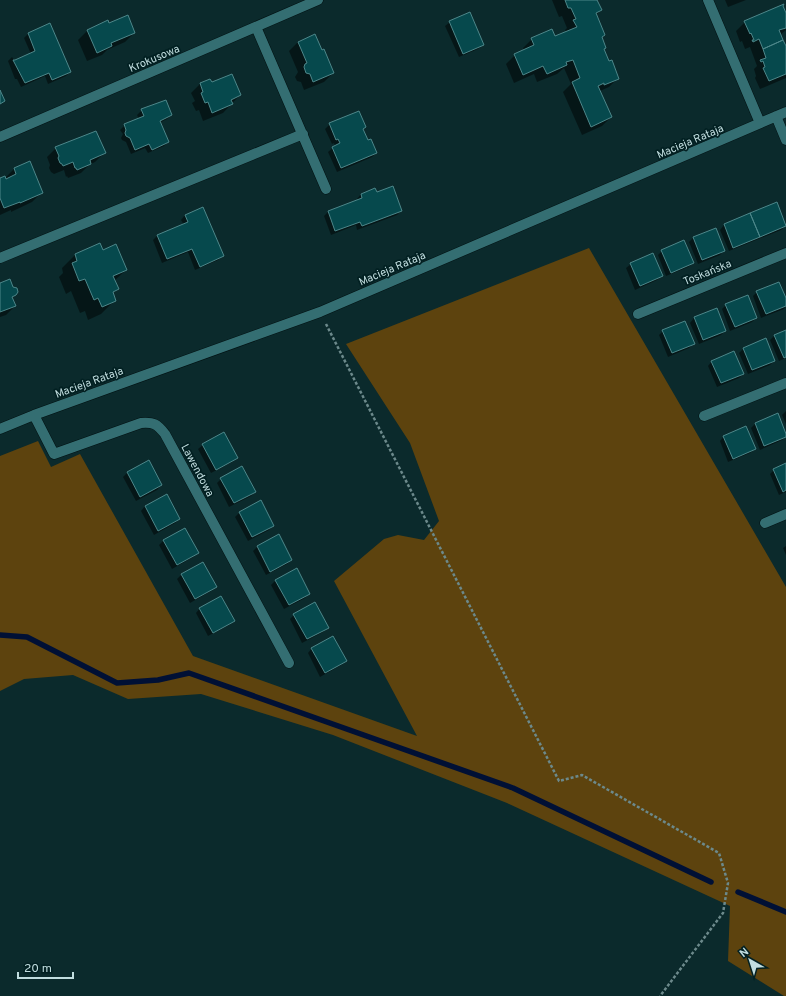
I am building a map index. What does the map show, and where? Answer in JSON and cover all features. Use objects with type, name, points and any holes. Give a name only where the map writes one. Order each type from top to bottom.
[{"type":"street","name":"Krokusowa","points":[[0,137],[318,0]]},
{"type":"street","points":[[708,0],[760,124]]},
{"type":"street","points":[[256,27],[326,189]]},
{"type":"street","points":[[781,114],[786,140]]},
{"type":"street","name":"Macieja Rataja","points":[[0,429],[34,415],[320,312],[781,114]]},
{"type":"street","points":[[0,258],[303,134]]},
{"type":"street","name":"Toskańska","points":[[638,314],[786,253]]},
{"type":"street","points":[[704,416],[786,383]]},
{"type":"street","name":"Lawendowa","points":[[34,415],[54,454],[141,423],[151,422],[159,426],[165,434],[289,663]]},
{"type":"street","points":[[765,523],[786,514]]},
{"type":"path","points":[[320,312],[559,780],[582,776],[719,853],[728,883],[723,913],[660,996]]},
{"type":"shaded area","points":[[589,248],[786,587],[786,996],[728,961],[730,906],[507,803],[333,735],[201,694],[128,699],[73,675],[24,679],[0,691],[0,456],[38,441],[51,467],[80,454],[193,656],[417,736],[334,581],[384,539],[398,535],[424,540],[439,521],[410,443],[346,344]]},
{"type":"building","points":[[565,0],[597,0],[602,10],[596,13],[605,35],[602,37],[606,48],[604,49],[609,61],[612,60],[619,79],[598,86],[612,117],[591,127],[572,82],[580,78],[573,60],[566,62],[567,65],[547,74],[543,66],[523,75],[514,54],[534,45],[531,38],[552,29],[555,36],[577,27],[573,20],[576,19],[571,8],[568,8]]},
{"type":"building","points":[[784,4],[783,6],[786,13],[786,28],[779,30],[783,40],[763,49],[759,39],[753,42],[752,40],[754,40],[751,33],[750,34],[744,21]]},
{"type":"building","points":[[470,12],[484,45],[463,54],[449,21]]},
{"type":"building","points":[[128,15],[135,33],[111,43],[112,46],[97,53],[87,30],[108,20],[109,23]]},
{"type":"building","points":[[50,23],[71,72],[52,80],[49,73],[25,83],[13,60],[35,51],[28,33]]},
{"type":"building","points":[[315,34],[322,50],[324,49],[334,73],[313,82],[310,74],[306,73],[304,67],[307,63],[298,42]]},
{"type":"building","points":[[783,40],[786,46],[786,74],[769,81],[763,68],[765,67],[763,61],[761,62],[760,60],[766,58],[763,49]]},
{"type":"building","points":[[232,74],[241,95],[231,100],[233,104],[212,113],[208,102],[205,103],[201,93],[203,92],[200,83],[210,79],[212,82]]},
{"type":"building","points":[[0,90],[5,101],[0,104]]},
{"type":"building","points":[[166,100],[172,115],[160,121],[169,142],[152,150],[149,144],[135,150],[130,138],[126,136],[124,124],[144,116],[141,109]]},
{"type":"building","points":[[359,111],[366,127],[363,129],[368,140],[371,139],[377,153],[341,168],[332,147],[340,143],[338,139],[336,140],[329,123]]},
{"type":"building","points":[[96,131],[106,153],[90,160],[91,164],[77,170],[73,162],[63,166],[60,163],[55,147]]},
{"type":"building","points":[[30,161],[43,193],[4,208],[0,198],[0,178],[5,176],[6,179],[16,174],[14,168]]},
{"type":"building","points":[[393,186],[402,211],[362,226],[360,222],[335,231],[328,211],[362,198],[361,194],[375,188],[377,192]]},
{"type":"building","points":[[777,202],[786,226],[760,237],[750,213]]},
{"type":"building","points":[[203,207],[224,256],[200,267],[192,249],[167,259],[157,235],[188,222],[185,215]]},
{"type":"building","points":[[750,213],[760,237],[733,248],[724,224]]},
{"type":"building","points":[[716,228],[725,251],[702,260],[693,237]]},
{"type":"building","points":[[684,240],[694,263],[671,273],[661,250]]},
{"type":"building","points":[[100,243],[103,250],[116,244],[127,270],[113,276],[119,289],[113,292],[116,301],[102,307],[98,298],[94,300],[85,279],[79,281],[72,263],[77,261],[75,254]]},
{"type":"building","points":[[653,253],[663,276],[640,286],[630,263]]},
{"type":"building","points":[[10,279],[13,287],[17,288],[18,292],[12,297],[16,306],[0,312],[0,283]]},
{"type":"building","points":[[779,282],[786,298],[786,306],[766,314],[756,291]]},
{"type":"building","points":[[748,295],[757,318],[735,327],[725,304]]},
{"type":"building","points":[[717,308],[726,331],[703,340],[694,317]]},
{"type":"building","points":[[685,321],[695,344],[672,353],[662,330]]},
{"type":"building","points":[[786,330],[786,357],[784,358],[774,335]]},
{"type":"building","points":[[766,338],[775,361],[752,370],[743,348]]},
{"type":"building","points":[[734,351],[744,374],[721,383],[711,361]]},
{"type":"building","points":[[778,413],[786,437],[764,446],[755,423]]},
{"type":"building","points":[[746,426],[756,449],[733,459],[723,436]]},
{"type":"building","points":[[224,432],[238,458],[216,470],[202,444]]},
{"type":"building","points":[[149,460],[162,485],[140,497],[127,472]]},
{"type":"building","points":[[786,463],[786,490],[783,492],[773,469]]},
{"type":"building","points":[[242,466],[256,492],[234,503],[220,478]]},
{"type":"building","points":[[167,494],[180,519],[158,531],[145,506]]},
{"type":"building","points":[[261,500],[274,526],[252,537],[239,512]]},
{"type":"building","points":[[185,528],[199,553],[177,565],[163,540]]},
{"type":"building","points":[[279,534],[292,560],[270,572],[257,546]]},
{"type":"building","points":[[203,562],[217,587],[195,599],[181,574]]},
{"type":"building","points":[[297,568],[310,594],[289,605],[275,580]]},
{"type":"building","points":[[221,596],[235,621],[213,633],[199,608]]},
{"type":"building","points":[[315,602],[329,628],[307,639],[293,614]]},
{"type":"building","points":[[333,636],[347,661],[325,673],[311,648]]},
{"type":"waterway","points":[[0,635],[27,637],[117,683],[158,680],[189,673],[513,788],[711,882]]},
{"type":"waterway","points":[[738,892],[786,912]]}]
